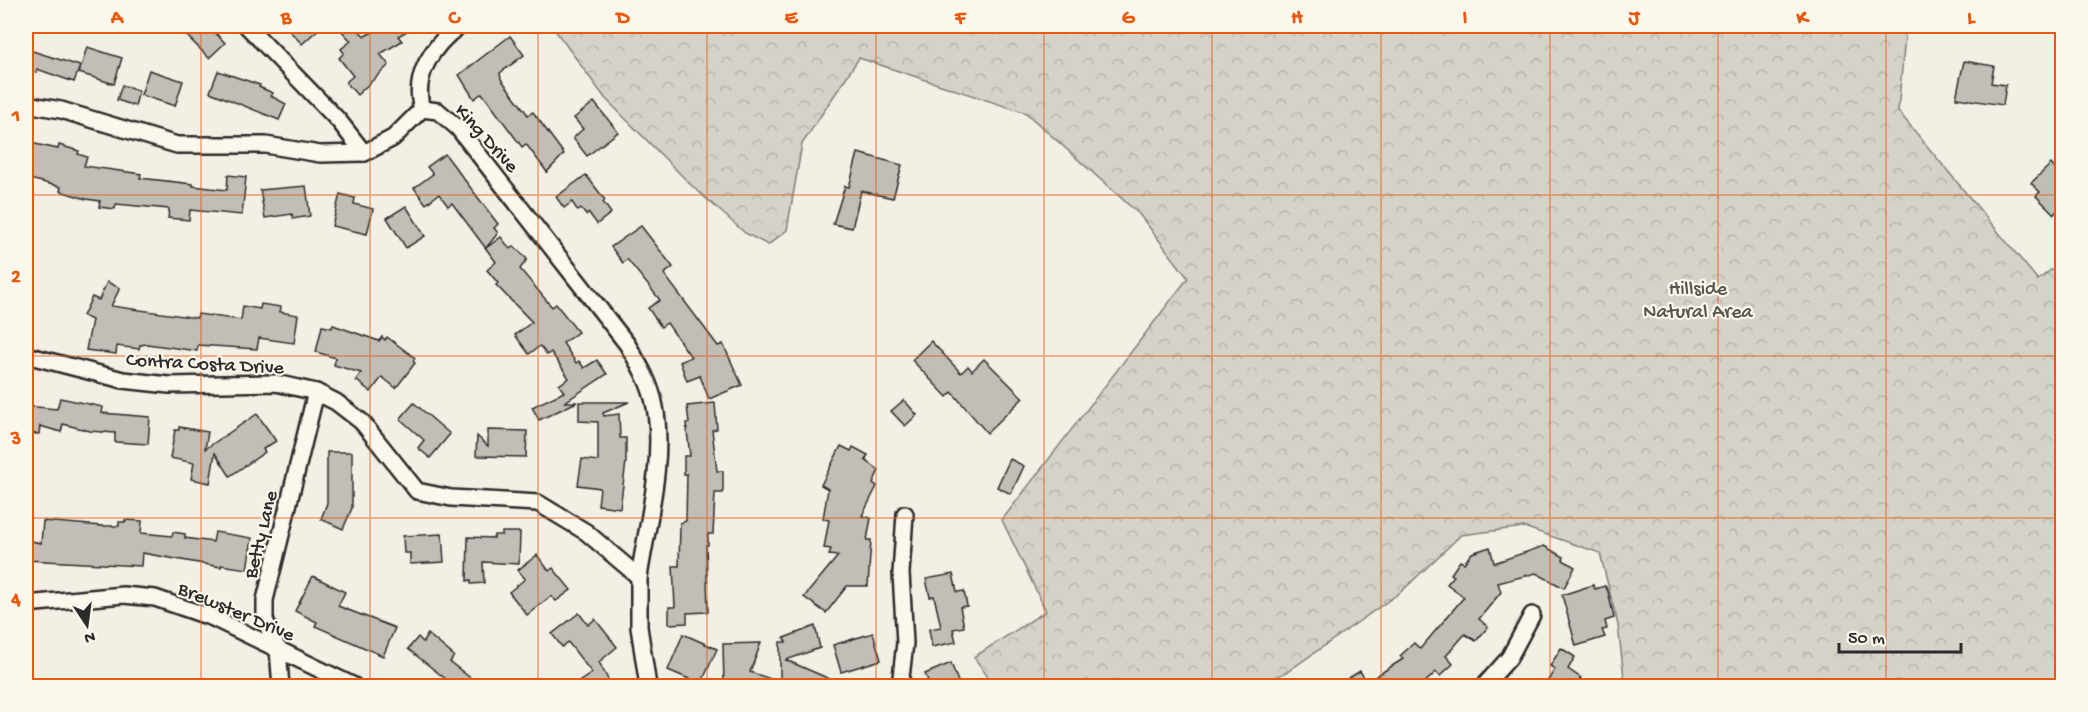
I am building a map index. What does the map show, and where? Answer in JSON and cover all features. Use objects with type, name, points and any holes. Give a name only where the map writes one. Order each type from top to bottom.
[{"type":"street","points":[[247,26],[339,121],[364,153]]},
{"type":"street","points":[[26,104],[61,110],[177,145],[266,145],[320,154],[364,153],[393,138],[422,109],[418,82],[436,45],[459,26]]},
{"type":"street","name":"King Drive","points":[[422,109],[438,111],[458,129],[627,344],[644,372],[655,407],[658,439],[639,577]]},
{"type":"street","name":"Contra Costa Drive","points":[[26,356],[123,380],[169,385],[276,383],[316,392],[336,402],[362,422],[417,491],[451,498],[538,503],[586,532],[639,577]]},
{"type":"street","name":"Betty Lane","points":[[281,687],[278,650],[265,620],[265,600],[316,392]]},
{"type":"street","points":[[900,687],[905,643],[901,573],[905,514]]},
{"type":"street","points":[[639,577],[639,627],[648,687]]},
{"type":"street","name":"Brewster Drive","points":[[26,604],[123,595],[155,598],[213,618],[354,687]]},
{"type":"street","points":[[1484,687],[1509,658],[1532,615]]},
{"type":"green space","name":"Hillside Natural Area","points":[[552,26],[1906,26],[1898,111],[2038,280],[2062,261],[2062,686],[1625,686],[1618,625],[1600,553],[1524,527],[1461,535],[1402,591],[1287,672],[1253,686],[994,686],[974,657],[1046,611],[1002,520],[1188,278],[1139,214],[1026,113],[859,58],[802,144],[787,230],[768,245],[745,233],[691,185],[605,98]]},
{"type":"building","points":[[177,26],[209,26],[225,43],[209,58]]},
{"type":"building","points":[[285,26],[322,26],[302,44]]},
{"type":"building","points":[[337,26],[353,26],[365,36],[384,26],[416,26],[398,36],[402,41],[380,54],[389,65],[357,95],[346,82],[353,76],[339,58],[344,53],[341,49],[351,41]]},
{"type":"building","points":[[510,36],[524,55],[500,73],[501,79],[528,115],[533,112],[564,154],[547,172],[526,144],[522,147],[482,93],[474,99],[459,75]]},
{"type":"building","points":[[87,47],[122,58],[114,84],[79,73]]},
{"type":"building","points":[[26,49],[80,66],[74,82],[37,69],[37,72],[26,70]]},
{"type":"building","points":[[1964,61],[1994,66],[1991,83],[2006,85],[2003,105],[1956,98]]},
{"type":"building","points":[[149,70],[183,81],[175,106],[141,95]]},
{"type":"building","points":[[218,71],[260,85],[259,87],[273,93],[271,96],[286,104],[279,120],[210,92]]},
{"type":"building","points":[[122,85],[139,91],[135,106],[117,100]]},
{"type":"building","points":[[594,102],[618,132],[587,156],[573,138],[583,129],[574,118]]},
{"type":"building","points":[[26,142],[58,149],[59,145],[79,151],[78,154],[87,157],[84,166],[141,174],[140,178],[227,190],[228,175],[246,177],[242,215],[190,210],[189,220],[168,218],[169,209],[116,204],[115,209],[99,207],[100,201],[60,191],[61,187],[26,178]]},
{"type":"building","points":[[858,153],[902,165],[893,198],[861,191],[852,228],[833,224],[845,186],[849,187]]},
{"type":"building","points":[[445,154],[498,224],[494,228],[498,233],[486,248],[501,237],[510,249],[514,246],[527,259],[520,269],[552,307],[556,304],[578,332],[563,343],[576,363],[579,361],[584,368],[597,360],[607,374],[565,402],[577,402],[539,420],[532,407],[564,392],[559,385],[569,378],[551,352],[547,355],[540,346],[529,354],[515,335],[532,322],[496,285],[498,283],[487,270],[496,262],[452,203],[448,206],[439,194],[426,204],[414,188],[433,174],[427,167]]},
{"type":"building","points":[[2051,164],[2062,177],[2062,206],[2054,214],[2036,196],[2040,192],[2031,183]]},
{"type":"building","points":[[586,175],[605,200],[603,202],[611,213],[597,224],[589,213],[586,215],[581,209],[578,211],[572,202],[564,208],[556,197]]},
{"type":"building","points":[[306,186],[310,216],[293,219],[292,214],[265,218],[260,190]]},
{"type":"building","points":[[340,194],[355,198],[354,204],[373,209],[367,234],[332,226]]},
{"type":"building","points":[[406,206],[425,236],[406,248],[387,218]]},
{"type":"building","points":[[641,226],[673,267],[664,274],[718,346],[723,344],[742,385],[709,399],[700,376],[687,381],[680,362],[691,357],[667,323],[661,327],[648,308],[660,300],[627,259],[623,263],[611,247]]},
{"type":"building","points":[[107,282],[120,288],[111,306],[197,318],[198,314],[241,320],[243,306],[260,309],[261,304],[281,307],[280,312],[298,315],[294,343],[259,338],[257,349],[198,345],[197,351],[147,344],[140,345],[139,349],[117,346],[116,354],[86,350],[92,320],[83,316],[92,297],[99,300]]},
{"type":"building","points":[[333,325],[379,341],[382,337],[385,340],[387,337],[415,358],[413,361],[415,363],[396,388],[382,377],[371,392],[356,380],[361,373],[334,365],[336,358],[316,352],[322,326],[332,328]]},
{"type":"building","points":[[931,341],[961,373],[968,366],[972,371],[984,359],[1023,398],[987,433],[952,392],[947,397],[912,360]]},
{"type":"building","points":[[60,398],[103,407],[102,413],[150,417],[148,444],[115,442],[115,433],[90,431],[63,424],[61,432],[40,426],[39,434],[26,433],[26,406],[57,409]]},
{"type":"building","points":[[904,400],[917,415],[905,426],[891,411]]},
{"type":"building","points":[[579,402],[629,402],[603,413],[604,416],[619,414],[620,438],[626,438],[626,462],[620,508],[598,505],[600,488],[578,485],[582,459],[598,461],[598,422],[579,421]]},
{"type":"building","points":[[414,403],[450,434],[430,458],[418,448],[424,440],[400,419]]},
{"type":"building","points":[[715,403],[717,429],[712,430],[717,471],[723,471],[723,493],[715,493],[713,534],[708,534],[708,545],[706,545],[708,612],[687,613],[687,623],[669,624],[669,607],[675,607],[673,566],[679,566],[680,523],[686,521],[687,474],[684,474],[684,456],[690,456],[686,423],[689,423],[687,406]]},
{"type":"building","points":[[257,414],[276,441],[263,449],[265,452],[230,476],[215,453],[210,483],[191,479],[194,463],[170,458],[175,430],[179,430],[179,427],[208,432],[205,449]]},
{"type":"building","points":[[488,430],[527,431],[526,457],[476,456],[477,436],[488,446]]},
{"type":"building","points":[[841,446],[851,451],[853,447],[868,455],[865,460],[879,470],[873,483],[877,486],[862,516],[871,518],[867,540],[871,540],[868,586],[847,586],[826,613],[804,597],[838,556],[829,555],[831,549],[824,548],[829,520],[823,519],[828,489],[821,485]]},
{"type":"building","points":[[327,452],[352,452],[352,508],[343,529],[321,519],[327,503]]},
{"type":"building","points":[[1010,459],[1024,466],[1011,494],[997,487]]},
{"type":"building","points":[[125,520],[142,521],[141,533],[172,536],[173,532],[185,534],[185,538],[213,542],[215,532],[252,538],[247,569],[221,565],[221,567],[142,553],[141,566],[26,560],[26,540],[41,543],[43,521],[119,526],[119,522],[125,522]]},
{"type":"building","points":[[502,532],[520,532],[519,564],[483,562],[484,583],[471,584],[471,580],[467,581],[468,537],[494,538],[494,535],[502,535]]},
{"type":"building","points":[[442,534],[444,562],[410,564],[410,553],[404,553],[403,536]]},
{"type":"building","points":[[1544,546],[1564,557],[1563,560],[1575,567],[1564,588],[1536,573],[1498,583],[1501,592],[1479,619],[1488,627],[1476,641],[1465,634],[1446,656],[1453,664],[1440,676],[1436,672],[1420,687],[1334,687],[1360,671],[1367,682],[1403,659],[1400,656],[1414,643],[1420,649],[1464,597],[1447,584],[1454,576],[1451,574],[1460,561],[1464,563],[1472,553],[1490,547],[1494,563]]},
{"type":"building","points":[[537,555],[549,571],[553,568],[571,590],[556,601],[551,596],[527,615],[509,592],[525,579],[518,570]]},
{"type":"building","points":[[953,574],[957,592],[964,591],[967,606],[960,607],[964,627],[953,629],[956,642],[932,647],[929,629],[941,627],[934,596],[930,597],[926,579]]},
{"type":"building","points":[[313,576],[345,592],[338,606],[395,628],[383,656],[315,626],[317,622],[295,611]]},
{"type":"building","points":[[1593,585],[1595,589],[1605,586],[1614,618],[1605,621],[1607,629],[1602,630],[1605,637],[1576,646],[1562,595]]},
{"type":"building","points":[[579,613],[588,625],[595,619],[617,647],[599,662],[612,687],[571,687],[592,673],[568,642],[562,647],[552,634]]},
{"type":"building","points":[[815,626],[820,648],[786,660],[848,687],[805,687],[806,683],[786,684],[785,687],[724,687],[723,644],[761,643],[750,672],[780,682],[780,642],[786,642],[784,638]]},
{"type":"building","points":[[873,633],[881,660],[841,672],[833,645]]},
{"type":"building","points":[[428,634],[454,656],[450,662],[482,687],[456,687],[408,649],[418,637],[423,642]]},
{"type":"building","points":[[683,634],[717,649],[701,684],[668,670]]},
{"type":"building","points":[[1561,648],[1575,657],[1568,669],[1581,678],[1575,687],[1544,687],[1555,669],[1550,666]]},
{"type":"building","points":[[951,663],[960,687],[931,687],[925,674]]}]
